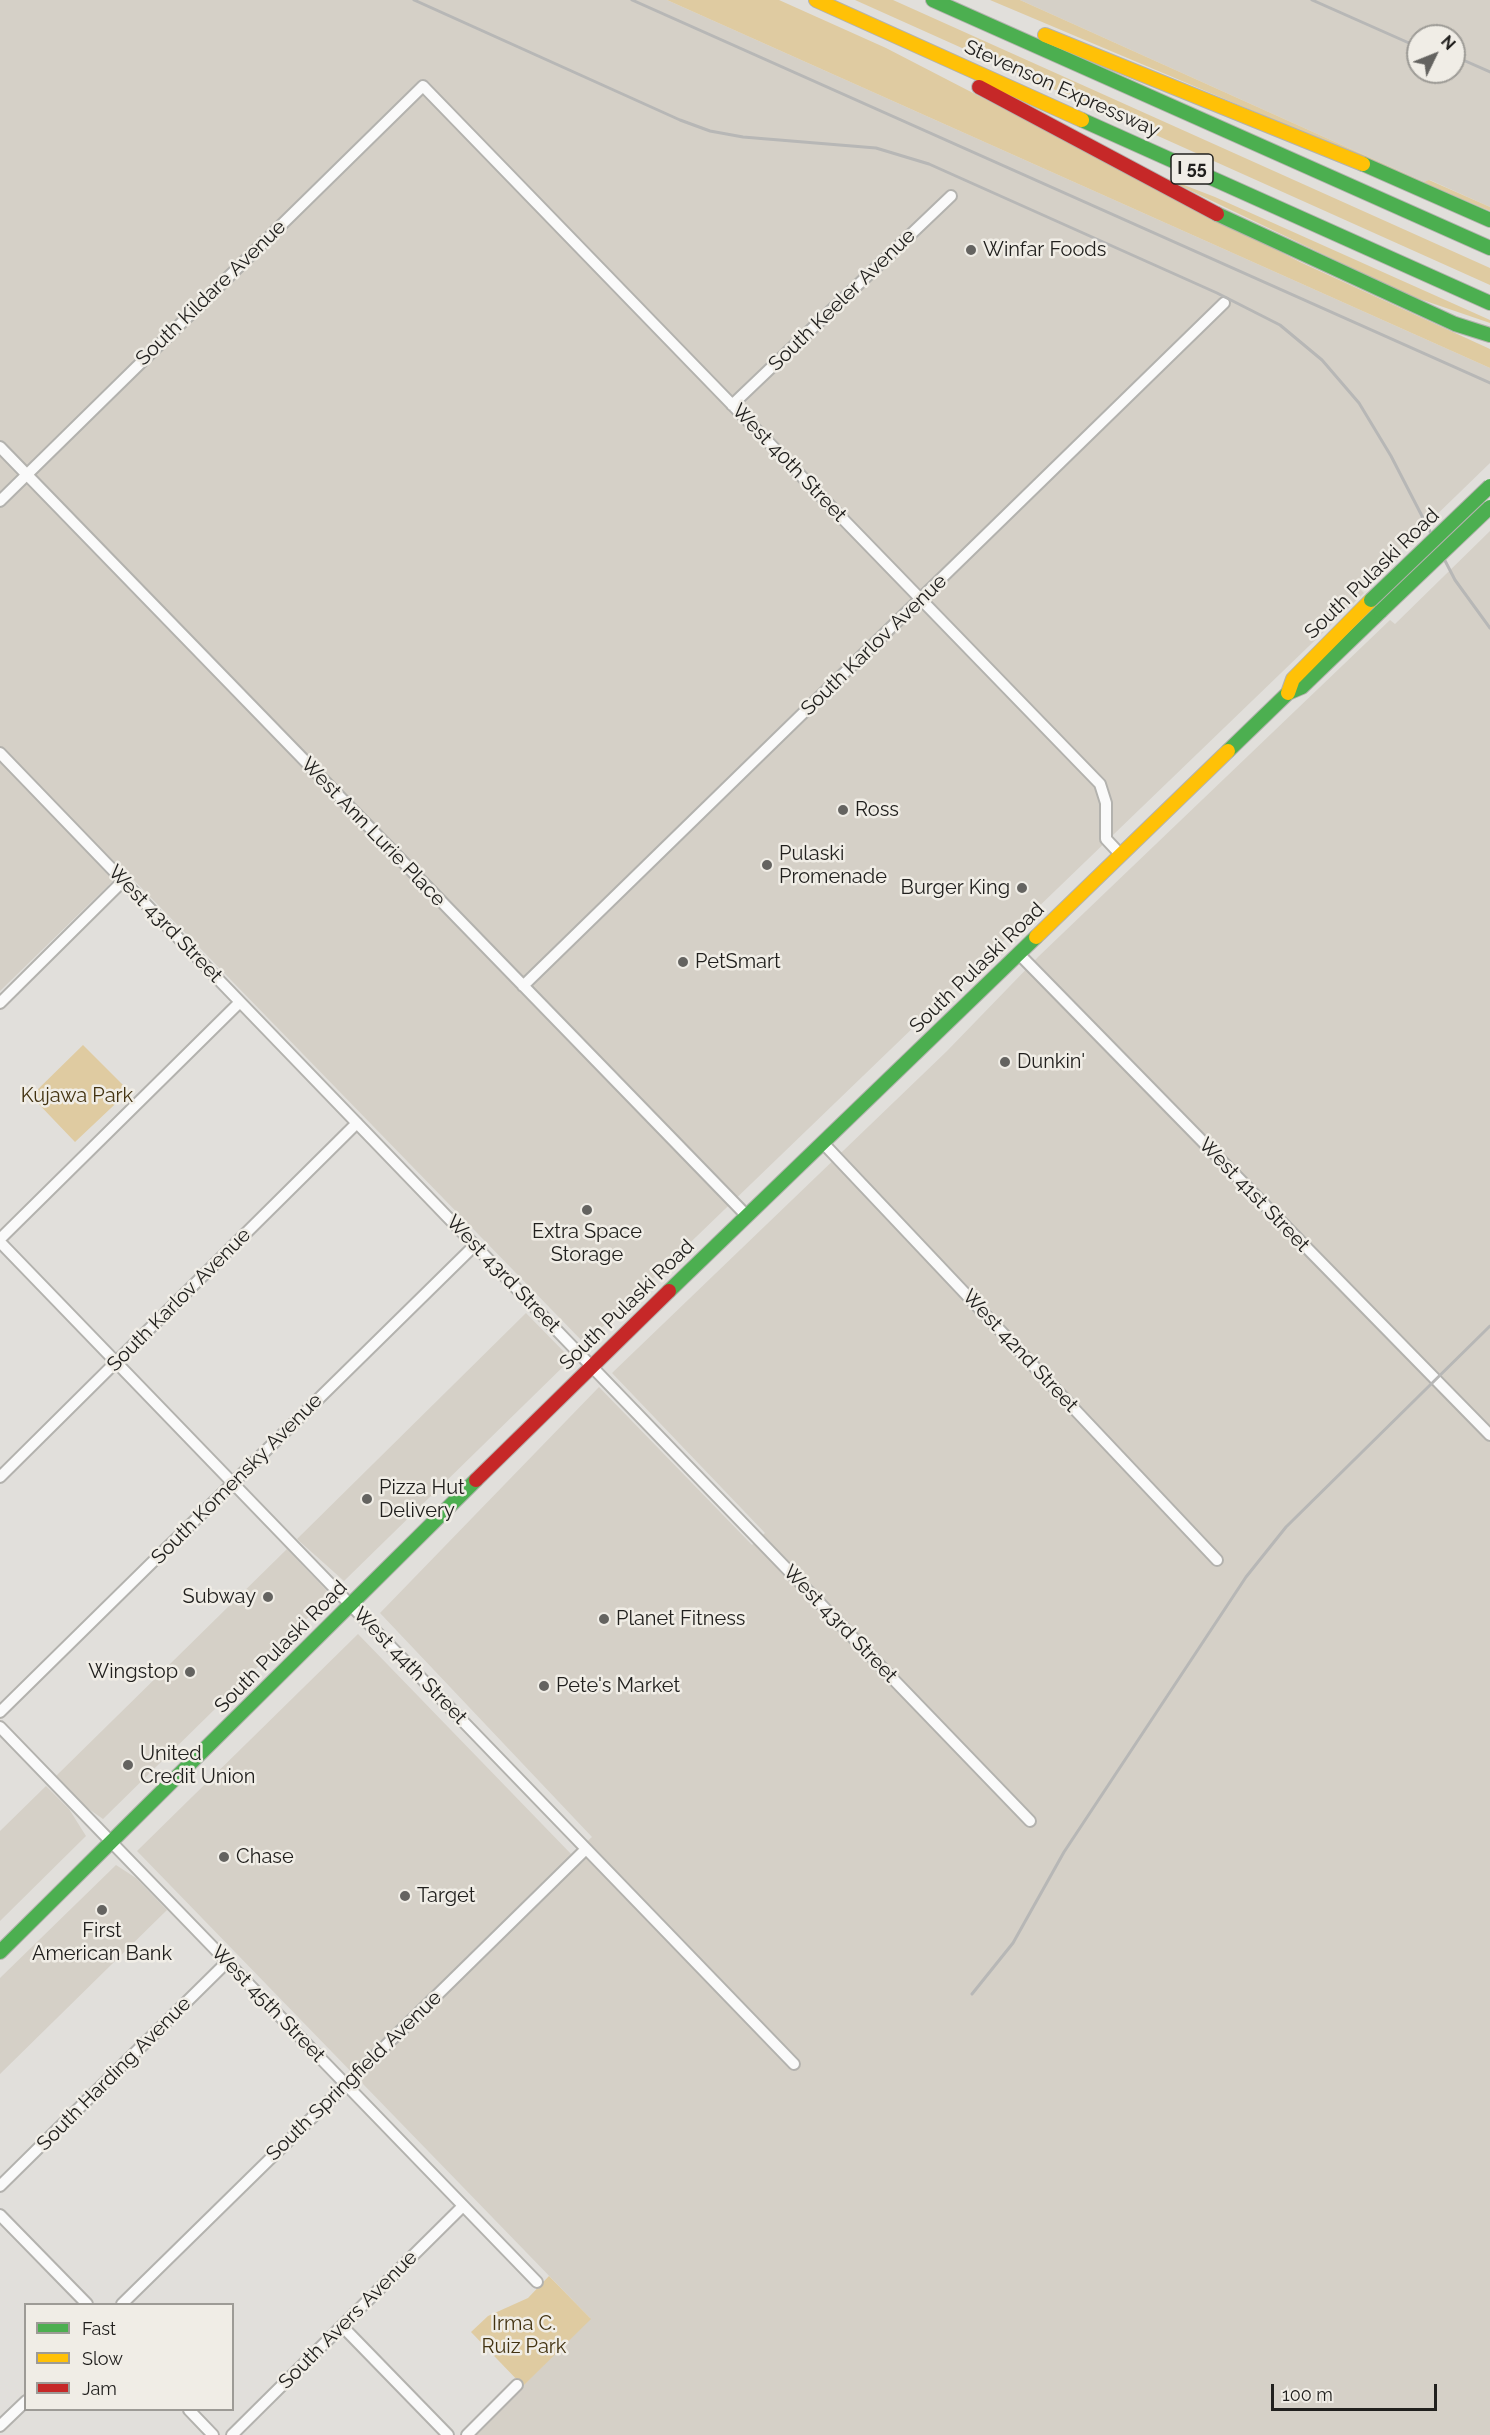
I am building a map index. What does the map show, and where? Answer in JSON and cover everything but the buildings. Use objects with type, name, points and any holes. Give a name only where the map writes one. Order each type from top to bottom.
[{"type":"main road","name":"Stevenson Expressway","points":[[816,0],[1490,303]]},
{"type":"main road","name":"Stevenson Expressway","points":[[933,0],[1490,248]]},
{"type":"main road","points":[[958,0],[1421,189],[1490,220]]},
{"type":"main road","points":[[894,35],[971,83],[1097,152],[1303,256],[1455,324],[1490,334]]},
{"type":"main road","points":[[1402,301],[1490,343]]},
{"type":"main road","name":"South Pulaski Road","points":[[1288,693],[1293,679],[1490,486]]},
{"type":"main road","name":"South Pulaski Road","points":[[0,1952],[591,1366],[1288,693],[1302,687],[1490,507]]},
{"type":"street","name":"West 40th Street","points":[[423,86],[1100,784],[1106,802],[1106,839],[1121,855]]},
{"type":"street","name":"South Kildare Avenue","points":[[0,501],[423,86]]},
{"type":"street","name":"South Keeler Avenue","points":[[732,405],[951,196]]},
{"type":"street","name":"South Karlov Avenue","points":[[523,986],[1224,303]]},
{"type":"street","name":"West Ann Lurie Place","points":[[0,447],[747,1216]]},
{"type":"street","name":"West 43rd Street","points":[[0,753],[1030,1821]]},
{"type":"street","points":[[0,1003],[123,881]]},
{"type":"street","name":"West 41st Street","points":[[1019,954],[1490,1435]]},
{"type":"street","points":[[0,1240],[240,1002]]},
{"type":"street","name":"South Karlov Avenue","points":[[0,1477],[357,1124]]},
{"type":"street","name":"West 42nd Street","points":[[823,1143],[1217,1560]]},
{"type":"street","name":"West 44th Street","points":[[0,1240],[794,2064]]},
{"type":"street","name":"South Komensky Avenue","points":[[0,1712],[475,1245]]},
{"type":"street","name":"West 45th Street","points":[[0,1727],[537,2282]]},
{"type":"street","name":"South Springfield Avenue","points":[[123,2303],[586,1849]]},
{"type":"street","name":"South Harding Avenue","points":[[0,2186],[227,1962]]},
{"type":"street","name":"South Avers Avenue","points":[[232,2435],[463,2206]]},
{"type":"street","points":[[0,2215],[86,2303]]},
{"type":"street","points":[[342,2326],[448,2435]]},
{"type":"street","points":[[467,2435],[517,2385]]},
{"type":"street","points":[[0,2426],[24,2403]]},
{"type":"street","points":[[191,2411],[213,2435]]},
{"type":"shaded area","points":[[0,0],[667,0],[1490,368],[1490,463],[1360,589],[1364,593],[585,1344],[124,870],[0,991]]},
{"type":"shaded area","points":[[1020,0],[1490,0],[1490,207],[1430,180],[1424,182]]},
{"type":"shaded area","points":[[1490,531],[1490,2435],[474,2435],[590,2318],[137,1851],[358,1634],[572,1855],[592,1837],[380,1613],[599,1387],[752,1545],[765,1533],[612,1373],[947,1051],[1039,956],[1390,620],[1395,624]]},
{"type":"shaded area","points":[[526,1313],[571,1359],[344,1581],[297,1539]]},
{"type":"shaded area","points":[[287,1549],[331,1595],[103,1819],[83,1805],[56,1776]]},
{"type":"shaded area","points":[[46,1786],[69,1809],[86,1836],[0,1921],[0,1831]]},
{"type":"shaded area","points":[[116,1865],[136,1878],[167,1910],[0,2074],[0,1978]]},
{"type":"green space","points":[[667,0],[779,0],[886,48],[1300,262],[1490,349],[1490,368]]},
{"type":"green space","points":[[855,0],[893,0],[1490,268],[1490,285]]},
{"type":"green space","points":[[990,0],[1020,0],[1424,182],[1429,180],[1490,207],[1490,211]]},
{"type":"green space","points":[[1158,175],[1215,197],[1490,320],[1490,323],[1408,295]]},
{"type":"green space","name":"Kujawa Park","points":[[83,1045],[129,1091],[75,1142],[31,1096]]},
{"type":"green space","name":"Irma C. Ruiz Park","points":[[549,2276],[591,2319],[523,2386],[471,2332],[488,2316],[528,2298]]},
{"type":"railway","points":[[414,0],[680,120],[710,131],[743,137],[876,148],[929,164],[1217,293],[1280,325],[1322,360],[1359,403],[1391,456],[1455,580],[1490,628]]},
{"type":"railway","points":[[632,0],[1490,383]]},
{"type":"railway","points":[[1312,0],[1406,42]]},
{"type":"railway","points":[[1466,61],[1490,72]]},
{"type":"railway","points":[[972,1994],[1013,1943],[1064,1852],[1246,1577],[1286,1527],[1490,1326]]},
{"type":"traffic: fast","points":[[933,0],[1490,248]]},
{"type":"traffic: fast","points":[[1082,120],[1490,303]]},
{"type":"traffic: fast","points":[[1363,164],[1490,220]]},
{"type":"traffic: fast","points":[[1217,214],[1455,324],[1490,335]]},
{"type":"traffic: fast","points":[[1371,600],[1490,486]]},
{"type":"traffic: fast","points":[[1381,611],[1490,507]]},
{"type":"traffic: fast","points":[[1228,751],[1288,693],[1302,687],[1381,611]]},
{"type":"traffic: fast","points":[[669,1291],[1036,937]]},
{"type":"traffic: fast","points":[[0,1952],[476,1480]]},
{"type":"traffic: slow","points":[[816,0],[1082,120]]},
{"type":"traffic: slow","points":[[1045,35],[1363,164]]},
{"type":"traffic: slow","points":[[1288,693],[1293,679],[1371,600]]},
{"type":"traffic: slow","points":[[1036,937],[1228,751]]},
{"type":"traffic: jam","points":[[979,87],[1217,214]]},
{"type":"traffic: jam","points":[[476,1480],[669,1291]]},
{"type":"place","name":"Winfar Foods","points":[[971,250]]},
{"type":"place","name":"Ross","points":[[843,810]]},
{"type":"place","name":"Pulaski Promenade","points":[[767,865]]},
{"type":"place","name":"Burger King","points":[[1022,888]]},
{"type":"place","name":"PetSmart","points":[[683,962]]},
{"type":"place","name":"Dunkin'","points":[[1005,1062]]},
{"type":"place","name":"Extra Space Storage","points":[[587,1210]]},
{"type":"place","name":"Pizza Hut Delivery","points":[[367,1499]]},
{"type":"place","name":"Subway","points":[[268,1597]]},
{"type":"place","name":"Planet Fitness","points":[[604,1619]]},
{"type":"place","name":"Wingstop","points":[[190,1672]]},
{"type":"place","name":"Pete's Market","points":[[544,1686]]},
{"type":"place","name":"United Credit Union","points":[[128,1765]]},
{"type":"place","name":"Chase","points":[[224,1857]]},
{"type":"place","name":"Target","points":[[405,1896]]},
{"type":"place","name":"First American Bank","points":[[102,1910]]}]
